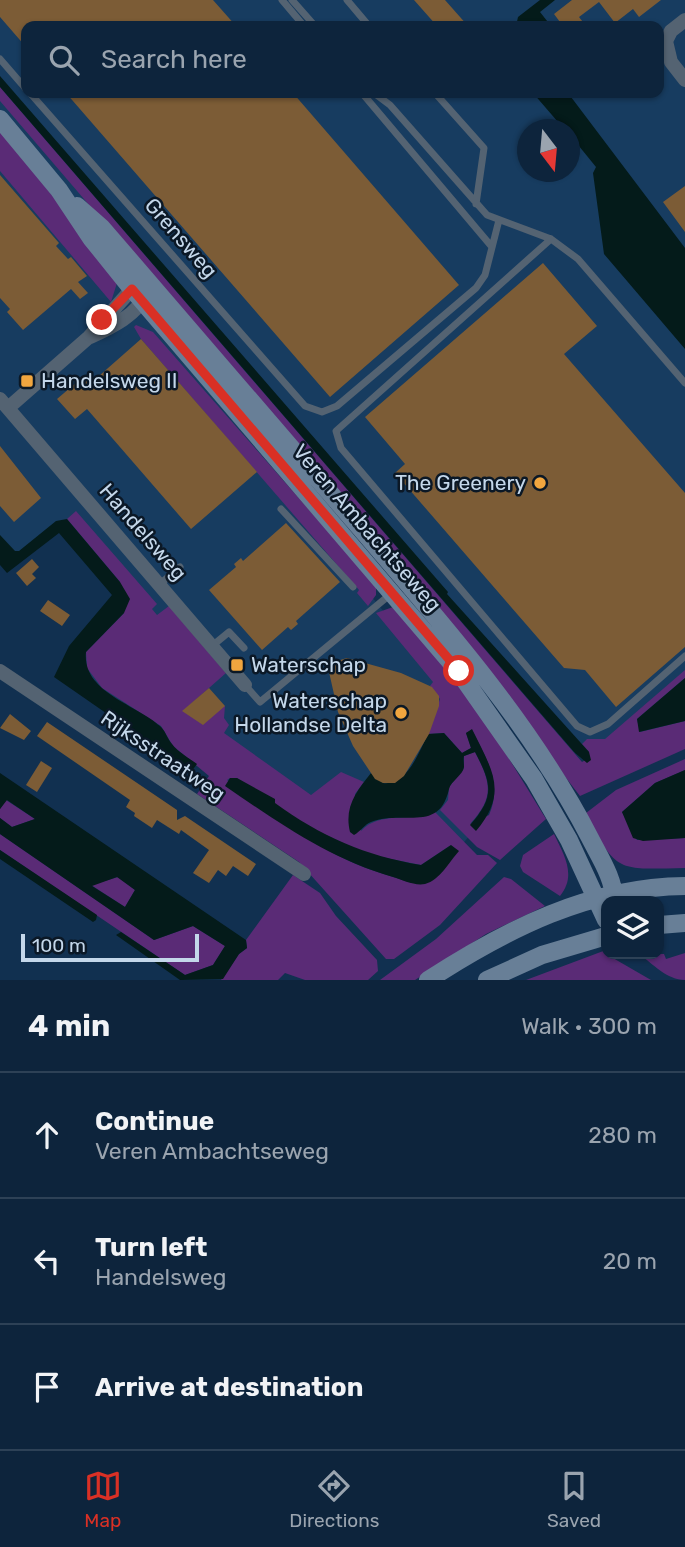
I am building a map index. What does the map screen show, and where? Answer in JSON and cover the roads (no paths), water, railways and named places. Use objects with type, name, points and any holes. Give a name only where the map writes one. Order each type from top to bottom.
[{"type":"main road","name":"Veren Ambachtseweg","points":[[0,119],[59,190],[102,228],[141,291],[400,587],[548,767],[582,822],[614,896]]},
{"type":"main road","name":"Veren Ambachtseweg","points":[[400,587],[534,779],[569,840],[601,910]]},
{"type":"main road","points":[[620,896],[685,886]]},
{"type":"main road","points":[[428,980],[530,921],[601,898]]},
{"type":"main road","points":[[664,925],[685,923]]},
{"type":"main road","points":[[487,980],[542,956],[601,938]]},
{"type":"street","points":[[685,20],[671,32],[666,41],[671,62],[685,80]]},
{"type":"street","name":"Handelsweg","points":[[141,291],[89,337],[4,403],[245,685]]},
{"type":"street","name":"Rijksstraatweg","points":[[0,671],[304,874]]},
{"type":"lane","points":[[282,0],[300,21]]},
{"type":"lane","points":[[292,0],[310,21]]},
{"type":"lane","points":[[347,0],[365,21]]},
{"type":"lane","points":[[0,59],[21,83]]},
{"type":"lane","name":"Grensweg","points":[[34,98],[305,406],[322,412],[337,406],[475,288],[485,275],[492,247]]},
{"type":"lane","points":[[366,98],[492,247]]},
{"type":"lane","points":[[381,98],[390,105],[487,215],[551,239],[578,260],[685,383]]},
{"type":"lane","points":[[388,98],[390,105]]},
{"type":"lane","points":[[439,98],[484,148],[476,204]]},
{"type":"lane","points":[[492,247],[499,220]]},
{"type":"lane","points":[[551,239],[336,431],[341,448],[577,726],[590,732],[608,724],[685,656]]},
{"type":"lane","points":[[281,509],[353,587]]},
{"type":"lane","points":[[160,584],[180,567]]},
{"type":"lane","points":[[245,685],[260,702],[400,587]]},
{"type":"lane","points":[[212,646],[229,632],[244,648]]},
{"type":"place","name":"Handelsweg II","points":[[27,381]]},
{"type":"place","name":"The Greenery","points":[[540,483]]},
{"type":"place","name":"Waterschap","points":[[237,665]]},
{"type":"place","name":"Waterschap Hollandse Delta","points":[[401,713]]}]
